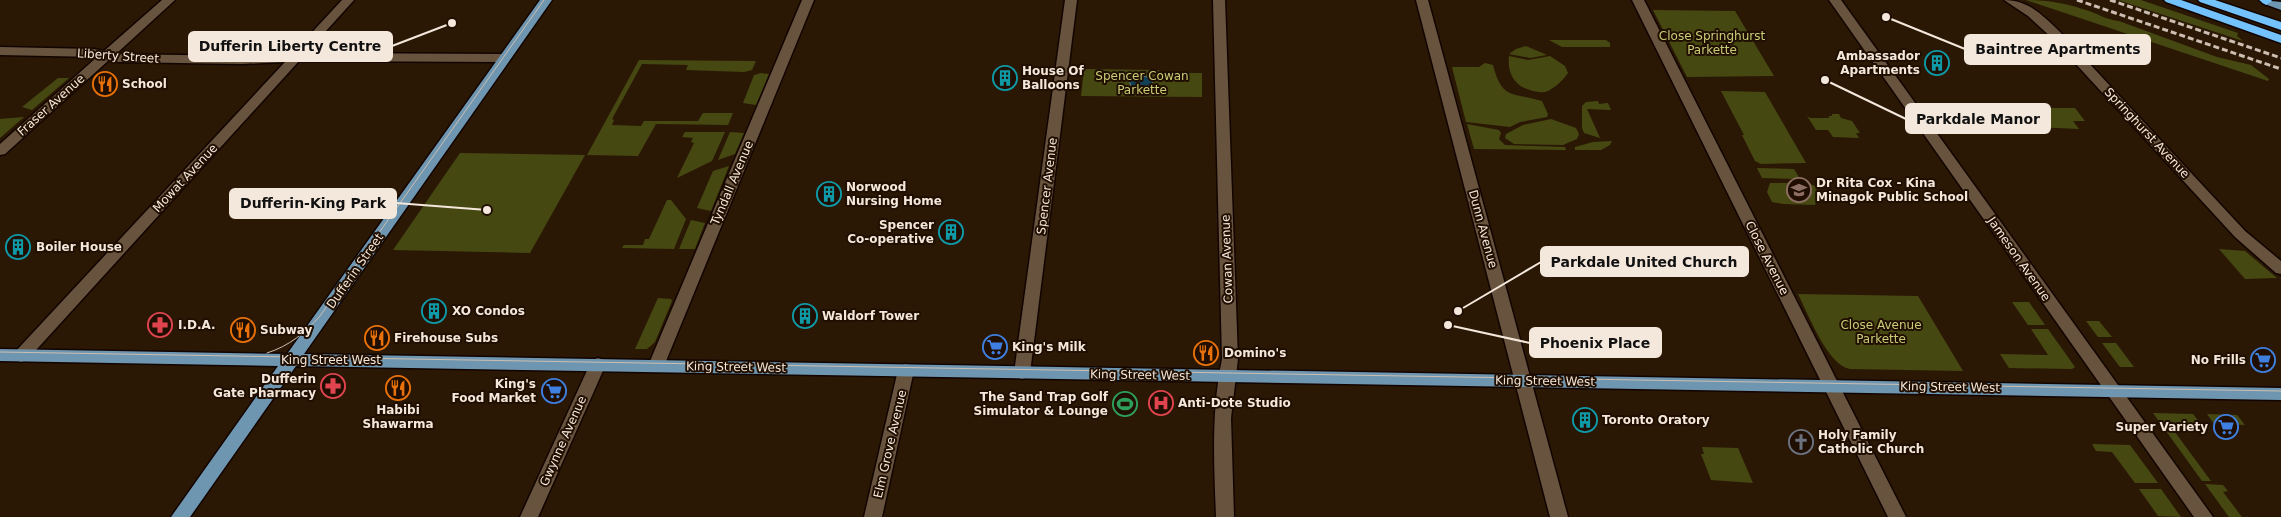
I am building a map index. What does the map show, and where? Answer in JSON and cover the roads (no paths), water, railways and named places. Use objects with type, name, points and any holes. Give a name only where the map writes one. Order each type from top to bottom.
[{"type":"highway","points":[[2170,0],[2281,39]]},
{"type":"highway","points":[[2204,0],[2281,26]]},
{"type":"main road","name":"Dufferin Street","points":[[180,517],[546,0]]},
{"type":"main road","points":[[2266,0],[2281,6]]},
{"type":"main road","name":"King Street West","points":[[0,355],[2281,394]]},
{"type":"street","name":"Fraser Avenue","points":[[0,151],[170,0]]},
{"type":"street","name":"Mowat Avenue","points":[[21,356],[348,0]]},
{"type":"street","name":"Tyndall Avenue","points":[[656,366],[808,0]]},
{"type":"street","name":"Spencer Avenue","points":[[1022,373],[1071,0]]},
{"type":"street","name":"Cowan Avenue","points":[[1219,0],[1230,359],[1221,416],[1225,517]]},
{"type":"street","name":"Dunn Avenue","points":[[1422,0],[1525,380],[1560,517]]},
{"type":"street","name":"Close Avenue","points":[[1638,0],[1897,517]]},
{"type":"street","name":"Jameson Avenue","points":[[1835,0],[2204,517]]},
{"type":"street","name":"Springhurst Avenue","points":[[2010,0],[2032,14],[2056,35],[2240,234],[2281,269]]},
{"type":"street","name":"Liberty Street","points":[[0,51],[94,53],[120,58],[223,60],[320,56],[505,58]]},
{"type":"street","name":"Gwynne Avenue","points":[[529,517],[598,364]]},
{"type":"street","name":"Elm Grove Avenue","points":[[873,517],[906,370]]},
{"type":"water","points":[[1139,75],[1151,78],[1153,81],[1151,86],[1143,88],[1131,86],[1129,80]]},
{"type":"tram line","points":[[267,353],[282,347],[296,338],[320,316],[544,0]]},
{"type":"tram line","points":[[0,352],[2281,391]]},
{"type":"railway","points":[[2077,0],[2281,69]]},
{"type":"railway","points":[[2110,0],[2281,58]]},
{"type":"place","name":"Baintree Apartments","points":[[1886,17]]},
{"type":"place","name":"Dufferin Liberty Centre","points":[[452,23]]},
{"type":"place","name":"Ambassador Apartments","points":[[1937,63]]},
{"type":"place","name":"House Of Balloons","points":[[1005,78]]},
{"type":"place","name":"Parkdale Manor","points":[[1825,80]]},
{"type":"place","name":"School","points":[[105,84]]},
{"type":"place","name":"Dr Rita Cox - Kina Minagok Public School","points":[[1799,190]]},
{"type":"place","name":"Norwood Nursing Home","points":[[829,194]]},
{"type":"place","name":"Dufferin-King Park","points":[[487,210]]},
{"type":"place","name":"Spencer Co-operative","points":[[951,232]]},
{"type":"place","name":"Boiler House","points":[[18,247]]},
{"type":"place","name":"XO Condos","points":[[434,311]]},
{"type":"place","name":"Parkdale United Church","points":[[1458,311]]},
{"type":"place","name":"Waldorf Tower","points":[[805,316]]},
{"type":"place","name":"I.D.A.","points":[[160,325]]},
{"type":"place","name":"Phoenix Place","points":[[1448,325]]},
{"type":"place","name":"Subway","points":[[243,330]]},
{"type":"place","name":"Firehouse Subs","points":[[377,338]]},
{"type":"place","name":"King's Milk","points":[[995,347]]},
{"type":"place","name":"Domino's","points":[[1206,353]]},
{"type":"place","name":"No Frills","points":[[2263,360]]},
{"type":"place","name":"Dufferin Gate Pharmacy","points":[[333,386]]},
{"type":"place","name":"Habibi Shawarma","points":[[398,388]]},
{"type":"place","name":"King's Food Market","points":[[554,391]]},
{"type":"place","name":"Anti-Dote Studio","points":[[1161,403]]},
{"type":"place","name":"The Sand Trap Golf Simulator & Lounge","points":[[1125,404]]},
{"type":"place","name":"Toronto Oratory","points":[[1585,420]]},
{"type":"place","name":"Super Variety","points":[[2226,427]]},
{"type":"place","name":"Holy Family Catholic Church","points":[[1801,442]]},
{"type":"park label","name":"Close Springhurst Parkette","points":[[1712,43]]},
{"type":"park label","name":"Spencer Cowan Parkette","points":[[1142,83]]},
{"type":"park label","name":"Close Avenue Parkette","points":[[1881,332]]}]
